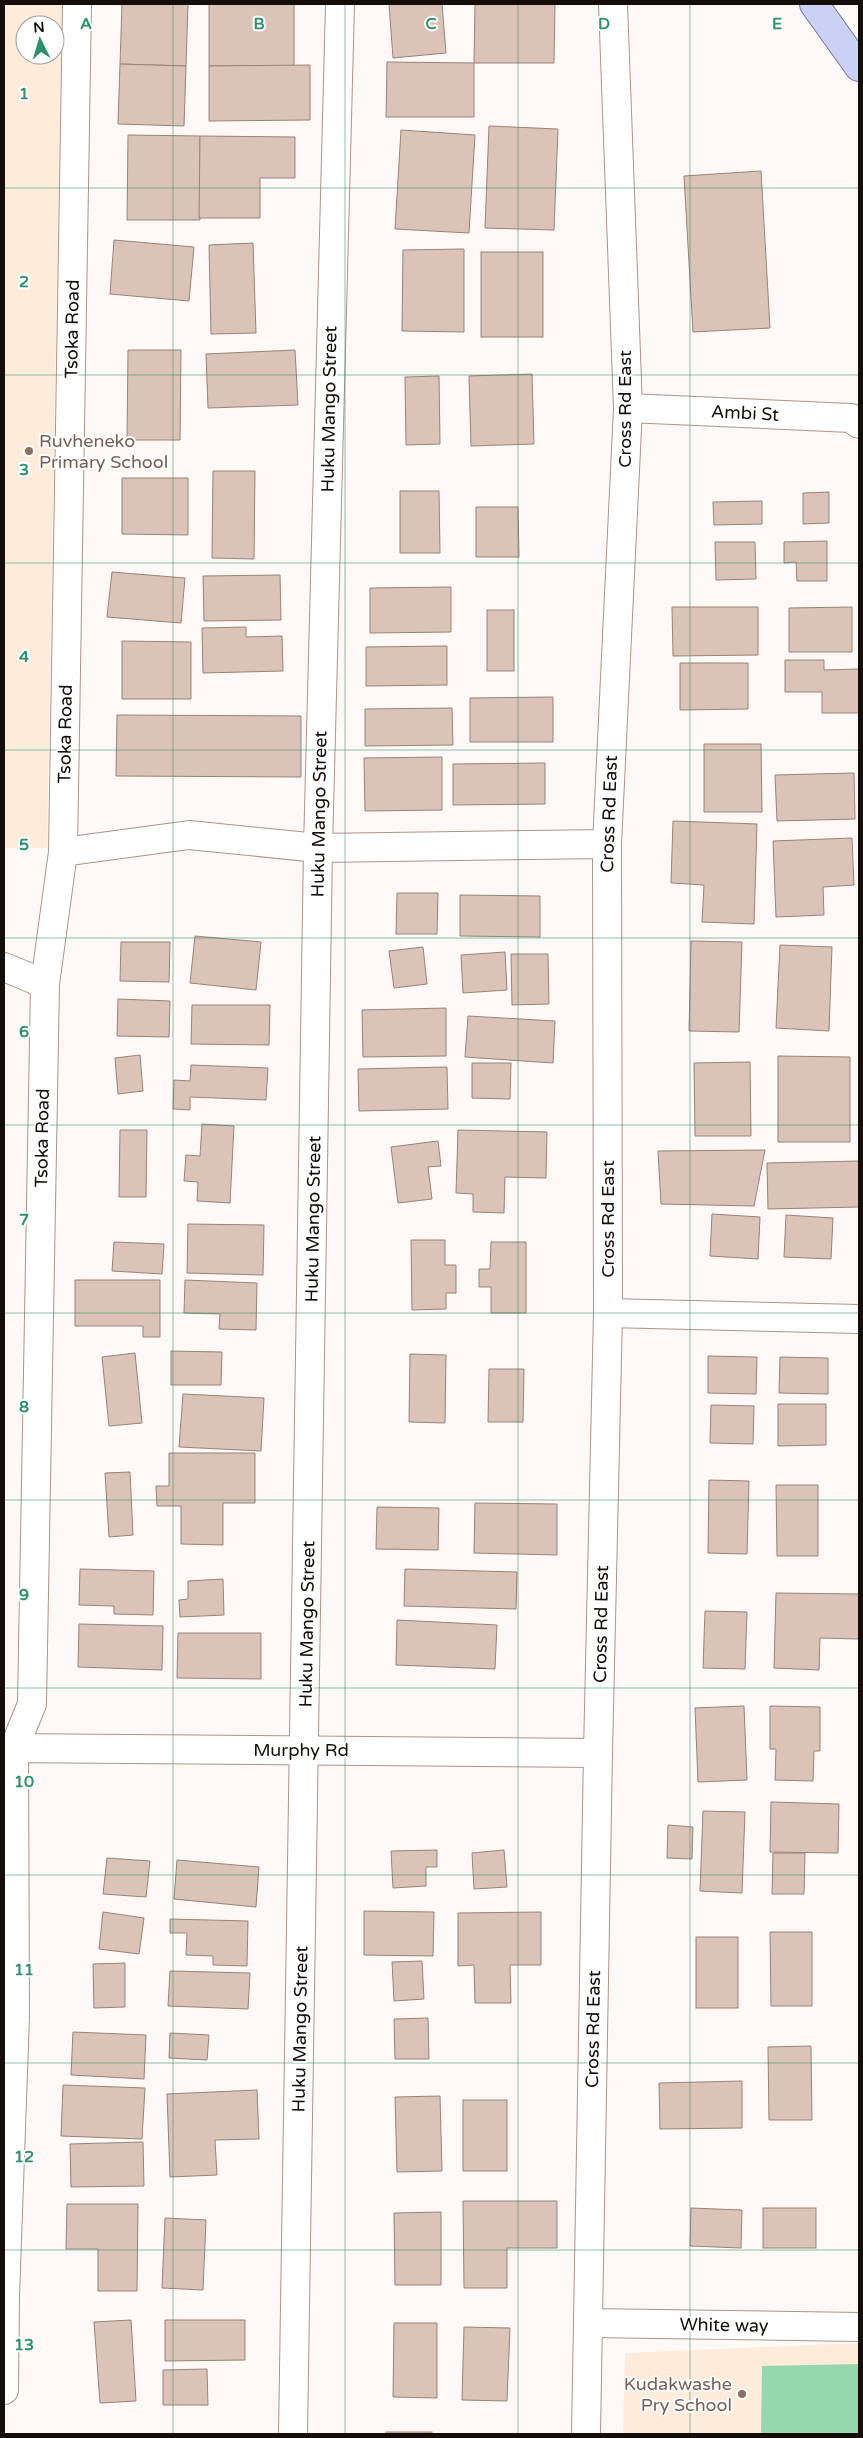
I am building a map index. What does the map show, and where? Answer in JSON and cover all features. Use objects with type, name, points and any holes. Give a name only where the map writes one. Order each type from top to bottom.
[{"type":"main road","points":[[814,4],[859,67]]},
{"type":"street","name":"Tsoka Road","points":[[4,2390],[4,2296],[10,2016],[9,1748],[32,1704],[45,984],[64,852],[77,4]]},
{"type":"street","name":"Huku Mango Street","points":[[293,2434],[318,848],[340,4]]},
{"type":"street","name":"Cross Rd East","points":[[586,2434],[608,1313],[607,844],[628,408],[613,4]]},
{"type":"street","name":"Ambi St","points":[[628,408],[851,418],[859,424]]},
{"type":"street","points":[[64,852],[189,835],[318,848],[607,844]]},
{"type":"street","points":[[4,967],[45,984]]},
{"type":"street","points":[[608,1313],[859,1319]]},
{"type":"street","name":"Murphy Rd","points":[[9,1748],[598,1753]]},
{"type":"street","name":"White way","points":[[588,2323],[859,2327]]},
{"type":"shaded area","name":"Ruvheneko Primary School","points":[[4,4],[62,4],[62,15],[15,15],[15,65],[61,65],[47,848],[4,848]]},
{"type":"shaded area","name":"Kudakwashe Pry School","points":[[859,2343],[859,2434],[623,2434],[625,2353]]},
{"type":"green space","points":[[859,2364],[859,2434],[761,2434],[762,2366]]},
{"type":"building","points":[[122,4],[188,4],[186,66],[120,64]]},
{"type":"building","points":[[209,4],[294,4],[294,66],[209,66]]},
{"type":"building","points":[[389,4],[442,4],[446,53],[393,58]]},
{"type":"building","points":[[475,4],[555,4],[554,63],[474,63]]},
{"type":"building","points":[[387,62],[474,63],[474,117],[386,117]]},
{"type":"building","points":[[120,64],[186,66],[184,126],[118,124]]},
{"type":"building","points":[[310,65],[310,120],[209,121],[209,66]]},
{"type":"building","points":[[489,126],[558,129],[554,230],[485,228]]},
{"type":"building","points":[[401,130],[475,135],[469,233],[395,229]]},
{"type":"building","points":[[128,135],[200,136],[200,220],[127,220]]},
{"type":"building","points":[[200,136],[295,137],[295,178],[260,178],[260,218],[199,218]]},
{"type":"building","points":[[761,171],[770,328],[693,332],[684,176]]},
{"type":"building","points":[[114,240],[194,247],[189,301],[110,294]]},
{"type":"building","points":[[253,243],[256,333],[211,334],[209,245]]},
{"type":"building","points":[[464,249],[464,332],[402,331],[403,250]]},
{"type":"building","points":[[481,252],[543,252],[543,337],[481,337]]},
{"type":"building","points":[[128,350],[181,350],[180,440],[127,440]]},
{"type":"building","points":[[295,350],[298,405],[208,408],[206,354]]},
{"type":"building","points":[[532,374],[534,444],[471,446],[469,376]]},
{"type":"building","points":[[439,376],[440,444],[406,445],[405,377]]},
{"type":"building","points":[[213,471],[255,471],[254,559],[212,558]]},
{"type":"building","points":[[122,478],[188,478],[188,535],[122,534]]},
{"type":"building","points":[[400,491],[439,491],[440,553],[400,553]]},
{"type":"building","points":[[829,492],[829,523],[803,524],[803,493]]},
{"type":"building","points":[[762,501],[762,524],[714,525],[713,502]]},
{"type":"building","points":[[476,507],[518,507],[519,557],[476,557]]},
{"type":"building","points":[[827,541],[827,581],[797,581],[796,562],[784,563],[784,542]]},
{"type":"building","points":[[715,542],[755,542],[756,579],[716,580]]},
{"type":"building","points":[[112,572],[185,578],[181,623],[107,617]]},
{"type":"building","points":[[280,575],[281,620],[204,621],[203,576]]},
{"type":"building","points":[[451,587],[451,632],[370,633],[370,588]]},
{"type":"building","points":[[672,607],[758,607],[758,655],[673,656]]},
{"type":"building","points":[[852,607],[852,652],[789,652],[789,608]]},
{"type":"building","points":[[487,610],[514,610],[514,671],[487,671]]},
{"type":"building","points":[[246,627],[246,637],[282,636],[283,671],[203,673],[202,628]]},
{"type":"building","points":[[122,641],[191,642],[191,699],[122,699]]},
{"type":"building","points":[[447,646],[447,685],[366,686],[366,647]]},
{"type":"building","points":[[785,660],[824,660],[824,670],[859,669],[859,713],[822,713],[822,692],[785,692]]},
{"type":"building","points":[[680,663],[748,663],[748,709],[680,710]]},
{"type":"building","points":[[553,697],[553,742],[470,742],[470,698]]},
{"type":"building","points":[[452,708],[453,745],[365,746],[365,709]]},
{"type":"building","points":[[117,715],[301,716],[301,777],[116,776]]},
{"type":"building","points":[[704,744],[761,744],[762,812],[704,812]]},
{"type":"building","points":[[442,757],[442,810],[365,811],[364,758]]},
{"type":"building","points":[[545,763],[545,804],[453,805],[453,764]]},
{"type":"building","points":[[854,773],[855,819],[777,821],[775,775]]},
{"type":"building","points":[[673,821],[757,824],[754,924],[702,922],[704,885],[671,883]]},
{"type":"building","points":[[852,838],[854,885],[823,887],[824,915],[776,917],[773,841]]},
{"type":"building","points":[[397,893],[438,893],[437,934],[396,934]]},
{"type":"building","points":[[460,895],[540,896],[540,937],[460,936]]},
{"type":"building","points":[[195,936],[261,942],[256,990],[190,983]]},
{"type":"building","points":[[691,941],[742,942],[739,1032],[689,1031]]},
{"type":"building","points":[[121,942],[170,942],[169,982],[120,981]]},
{"type":"building","points":[[780,945],[832,947],[829,1031],[776,1028]]},
{"type":"building","points":[[423,947],[427,984],[394,988],[389,951]]},
{"type":"building","points":[[505,952],[507,990],[463,993],[461,955]]},
{"type":"building","points":[[511,954],[548,954],[549,1004],[512,1005]]},
{"type":"building","points":[[118,999],[170,1001],[169,1037],[117,1036]]},
{"type":"building","points":[[192,1005],[270,1005],[269,1045],[191,1044]]},
{"type":"building","points":[[446,1008],[446,1056],[363,1057],[362,1010]]},
{"type":"building","points":[[468,1016],[555,1021],[553,1063],[465,1057]]},
{"type":"building","points":[[140,1055],[143,1091],[118,1094],[115,1058]]},
{"type":"building","points":[[778,1056],[850,1057],[850,1142],[778,1142]]},
{"type":"building","points":[[750,1062],[751,1136],[695,1136],[694,1063]]},
{"type":"building","points":[[472,1063],[511,1063],[510,1099],[472,1098]]},
{"type":"building","points":[[191,1065],[268,1068],[266,1100],[190,1097],[190,1110],[173,1109],[174,1080],[190,1081]]},
{"type":"building","points":[[447,1067],[448,1109],[359,1111],[358,1069]]},
{"type":"building","points":[[202,1124],[234,1126],[230,1203],[197,1201],[198,1182],[184,1181],[186,1155],[200,1156]]},
{"type":"building","points":[[120,1130],[147,1130],[146,1197],[119,1197]]},
{"type":"building","points":[[458,1130],[547,1132],[546,1178],[505,1177],[504,1213],[473,1212],[473,1194],[456,1193]]},
{"type":"building","points":[[438,1141],[441,1166],[428,1167],[432,1199],[398,1203],[391,1147]]},
{"type":"building","points":[[765,1150],[754,1206],[661,1204],[658,1151]]},
{"type":"building","points":[[859,1161],[859,1207],[768,1209],[767,1163]]},
{"type":"building","points":[[712,1214],[760,1217],[758,1259],[710,1256]]},
{"type":"building","points":[[786,1215],[833,1218],[831,1259],[784,1257]]},
{"type":"building","points":[[188,1224],[264,1225],[263,1275],[187,1273]]},
{"type":"building","points":[[411,1240],[445,1240],[445,1265],[456,1265],[456,1293],[446,1293],[446,1309],[412,1310]]},
{"type":"building","points":[[114,1242],[164,1244],[162,1274],[112,1271]]},
{"type":"building","points":[[491,1242],[526,1242],[526,1313],[491,1313],[491,1287],[479,1287],[479,1269],[490,1269]]},
{"type":"building","points":[[75,1280],[160,1280],[160,1337],[143,1337],[143,1326],[75,1326]]},
{"type":"building","points":[[185,1280],[257,1283],[256,1330],[219,1329],[220,1314],[184,1313]]},
{"type":"building","points":[[171,1351],[222,1352],[221,1385],[171,1385]]},
{"type":"building","points":[[135,1353],[142,1423],[109,1426],[102,1357]]},
{"type":"building","points":[[410,1354],[446,1355],[445,1423],[409,1422]]},
{"type":"building","points":[[708,1356],[757,1357],[756,1394],[708,1393]]},
{"type":"building","points":[[780,1357],[828,1358],[828,1394],[779,1393]]},
{"type":"building","points":[[489,1369],[524,1369],[523,1422],[488,1422]]},
{"type":"building","points":[[183,1394],[264,1398],[261,1451],[179,1447]]},
{"type":"building","points":[[778,1404],[826,1404],[826,1445],[778,1446]]},
{"type":"building","points":[[711,1405],[754,1406],[753,1444],[710,1443]]},
{"type":"building","points":[[169,1453],[255,1453],[255,1503],[223,1503],[223,1545],[181,1544],[181,1506],[157,1506],[156,1486],[169,1486]]},
{"type":"building","points":[[130,1472],[133,1535],[109,1537],[105,1473]]},
{"type":"building","points":[[709,1480],[749,1481],[747,1554],[708,1553]]},
{"type":"building","points":[[776,1485],[818,1485],[818,1556],[777,1556]]},
{"type":"building","points":[[475,1503],[557,1504],[557,1555],[474,1553]]},
{"type":"building","points":[[377,1507],[439,1508],[438,1550],[376,1549]]},
{"type":"building","points":[[80,1569],[154,1571],[153,1615],[114,1614],[114,1606],[79,1605]]},
{"type":"building","points":[[405,1569],[517,1572],[516,1609],[404,1606]]},
{"type":"building","points":[[223,1579],[224,1615],[180,1617],[179,1600],[188,1599],[188,1581]]},
{"type":"building","points":[[776,1593],[859,1594],[859,1639],[820,1638],[819,1670],[774,1668]]},
{"type":"building","points":[[705,1611],[747,1612],[745,1669],[703,1668]]},
{"type":"building","points":[[397,1620],[497,1625],[495,1669],[396,1665]]},
{"type":"building","points":[[79,1624],[163,1626],[162,1670],[78,1667]]},
{"type":"building","points":[[178,1633],[261,1633],[261,1679],[177,1678]]},
{"type":"building","points":[[744,1706],[747,1780],[698,1782],[695,1708]]},
{"type":"building","points":[[770,1706],[820,1707],[820,1751],[814,1751],[813,1781],[775,1780],[776,1749],[770,1749]]},
{"type":"building","points":[[771,1802],[839,1804],[838,1853],[770,1852]]},
{"type":"building","points":[[703,1811],[745,1812],[742,1893],[700,1891]]},
{"type":"building","points":[[668,1825],[693,1827],[692,1859],[667,1858]]},
{"type":"building","points":[[437,1850],[437,1867],[426,1867],[426,1886],[393,1888],[391,1851]]},
{"type":"building","points":[[504,1850],[507,1887],[474,1889],[472,1853]]},
{"type":"building","points":[[773,1853],[805,1853],[804,1894],[772,1894]]},
{"type":"building","points":[[107,1858],[150,1861],[146,1897],[103,1894]]},
{"type":"building","points":[[177,1860],[259,1867],[256,1907],[174,1899]]},
{"type":"building","points":[[364,1911],[434,1912],[433,1956],[364,1955]]},
{"type":"building","points":[[103,1912],[144,1918],[139,1954],[99,1949]]},
{"type":"building","points":[[541,1912],[541,1965],[510,1965],[511,2003],[475,2003],[474,1965],[458,1966],[458,1913]]},
{"type":"building","points":[[170,1919],[248,1921],[247,1966],[213,1965],[213,1956],[186,1955],[187,1933],[170,1933]]},
{"type":"building","points":[[770,1932],[812,1932],[812,2006],[771,2006]]},
{"type":"building","points":[[696,1937],[738,1937],[738,2008],[696,2008]]},
{"type":"building","points":[[422,1961],[424,1999],[394,2001],[392,1962]]},
{"type":"building","points":[[125,1963],[125,2007],[94,2008],[93,1964]]},
{"type":"building","points":[[170,1971],[250,1973],[248,2009],[168,2006]]},
{"type":"building","points":[[428,2018],[429,2059],[395,2059],[394,2019]]},
{"type":"building","points":[[73,2032],[146,2035],[144,2079],[71,2075]]},
{"type":"building","points":[[170,2033],[209,2035],[207,2060],[169,2058]]},
{"type":"building","points":[[811,2046],[812,2120],[769,2120],[768,2047]]},
{"type":"building","points":[[742,2081],[742,2128],[660,2129],[659,2083]]},
{"type":"building","points":[[63,2085],[145,2088],[142,2139],[61,2136]]},
{"type":"building","points":[[257,2090],[259,2139],[215,2140],[217,2175],[170,2177],[167,2094]]},
{"type":"building","points":[[440,2096],[442,2171],[397,2172],[395,2097]]},
{"type":"building","points":[[463,2100],[507,2100],[507,2171],[463,2171]]},
{"type":"building","points":[[143,2142],[144,2186],[71,2187],[70,2144]]},
{"type":"building","points":[[463,2201],[557,2201],[557,2248],[507,2248],[507,2288],[464,2288]]},
{"type":"building","points":[[67,2204],[138,2204],[137,2291],[98,2291],[98,2249],[66,2249]]},
{"type":"building","points":[[691,2208],[742,2210],[741,2248],[690,2246]]},
{"type":"building","points":[[763,2208],[816,2208],[816,2248],[763,2248]]},
{"type":"building","points":[[441,2212],[441,2285],[395,2285],[394,2213]]},
{"type":"building","points":[[165,2218],[206,2220],[203,2290],[162,2288]]},
{"type":"building","points":[[131,2320],[136,2401],[100,2403],[94,2322]]},
{"type":"building","points":[[165,2320],[245,2320],[245,2360],[165,2361]]},
{"type":"building","points":[[394,2323],[437,2323],[437,2398],[393,2397]]},
{"type":"building","points":[[464,2327],[510,2328],[507,2401],[462,2400]]},
{"type":"building","points":[[207,2369],[208,2405],[163,2405],[163,2370]]},
{"type":"building","points":[[386,2432],[432,2432],[432,2434],[386,2434]]},
{"type":"place","name":"Ruvheneko Primary School","points":[[29,451]]},
{"type":"place","name":"Kudakwashe Pry School","points":[[742,2394]]}]
